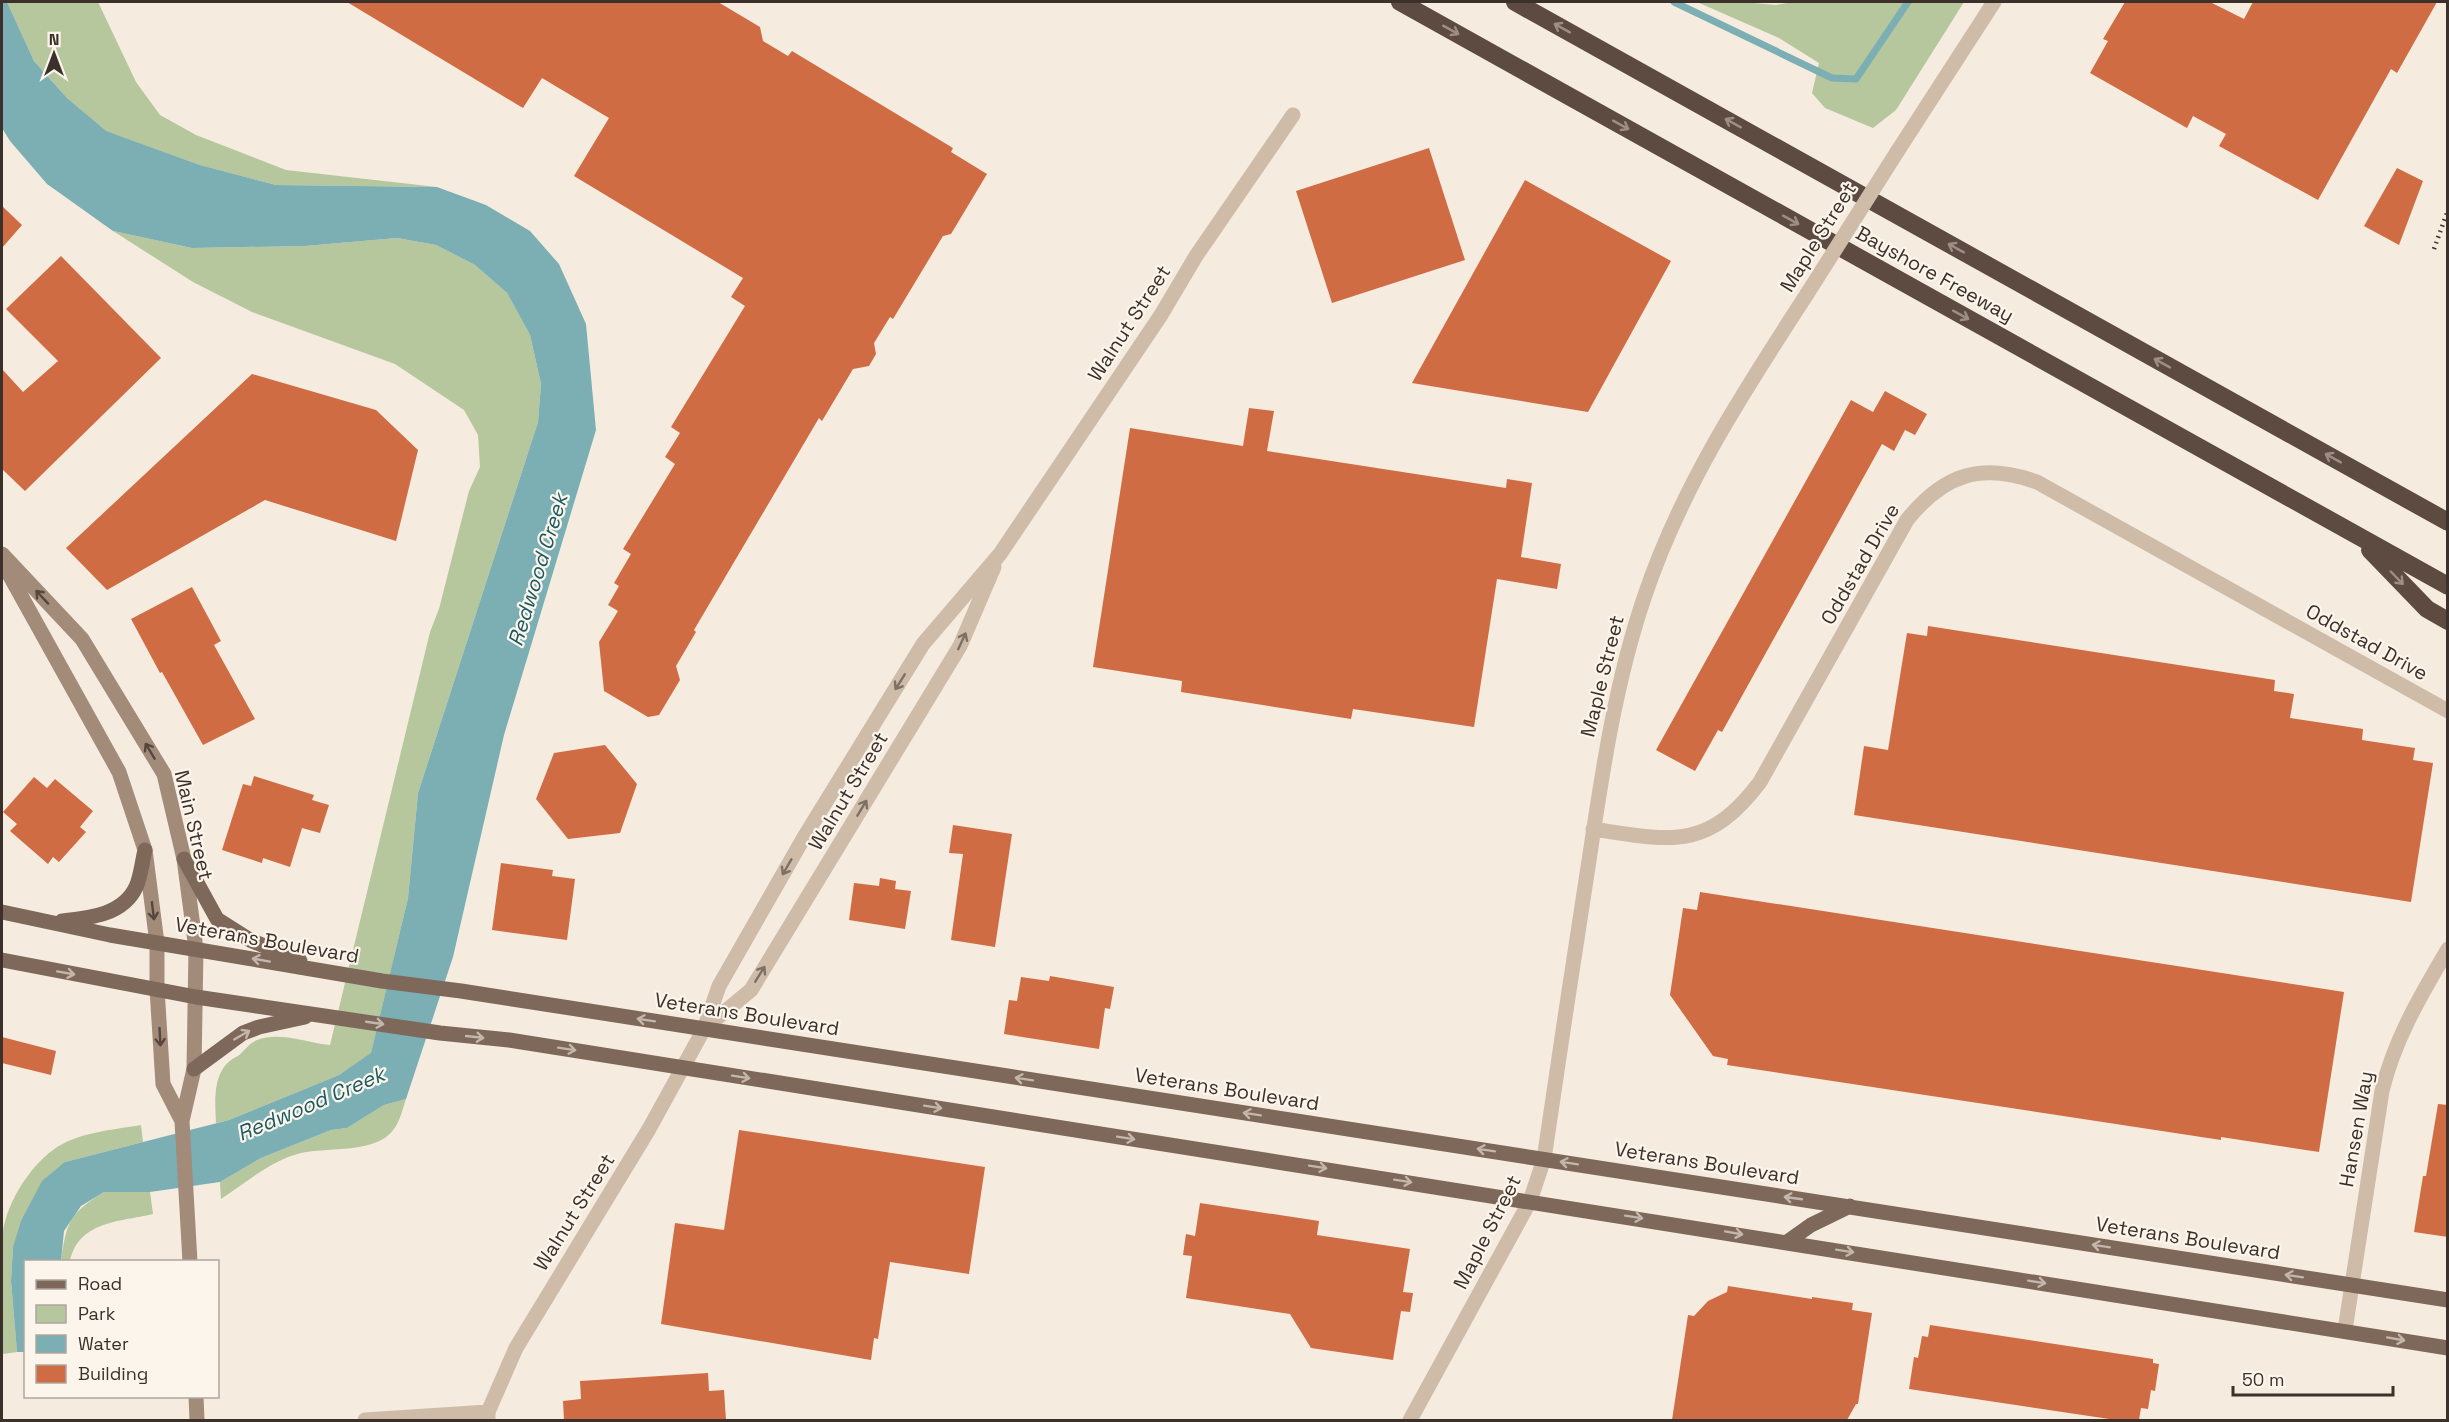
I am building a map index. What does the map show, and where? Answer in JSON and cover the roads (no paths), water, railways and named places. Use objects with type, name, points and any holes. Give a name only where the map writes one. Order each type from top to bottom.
[{"type":"highway","name":"Bayshore Freeway","points":[[1400,2],[2448,586]]},
{"type":"highway","name":"Bayshore Freeway","points":[[1515,2],[2448,522]]},
{"type":"highway","points":[[2384,487],[2448,516]]},
{"type":"highway","points":[[2357,535],[2427,609],[2448,621]]},
{"type":"main road","points":[[46,922],[90,918],[108,913],[123,903],[136,888],[145,850]]},
{"type":"main road","points":[[184,859],[217,919],[250,940],[319,970]]},
{"type":"main road","name":"Veterans Boulevard","points":[[2,912],[157,943],[319,970],[2448,1300]]},
{"type":"main road","points":[[2,960],[196,997],[440,1033],[509,1040],[2448,1347]]},
{"type":"main road","points":[[194,1069],[243,1033],[268,1024],[317,1015]]},
{"type":"main road","points":[[1787,1242],[1811,1225],[1850,1206]]},
{"type":"street","name":"Maple Street","points":[[1410,1420],[1530,1201],[1544,1159],[1608,732],[1644,597],[1661,554],[1682,505],[1734,408],[1994,2]]},
{"type":"street","name":"Walnut Street","points":[[488,1416],[516,1348],[650,1129],[704,1029],[724,976],[803,839],[923,644],[1000,554],[1293,115]]},
{"type":"street","name":"Oddstad Drive","points":[[1593,829],[1655,839],[1683,837],[1711,829],[1731,816],[1760,782],[1906,520],[1922,501],[1942,486],[1965,476],[1989,472],[2013,474],[2037,482],[2448,711]]},
{"type":"street","name":"Main Street","points":[[2,554],[82,639],[164,774],[184,859],[196,949],[194,1069],[182,1122],[190,1260]]},
{"type":"street","name":"Walnut Street","points":[[704,1029],[751,990],[960,646],[1000,554]]},
{"type":"street","name":"Main Street","points":[[2,561],[119,772],[145,850],[157,943],[157,989],[163,1084],[182,1122]]},
{"type":"street","name":"Hansen Way","points":[[2345,1330],[2380,1101],[2388,1064],[2410,1015],[2448,949]]},
{"type":"street","points":[[196,1398],[197,1420]]},
{"type":"street","points":[[364,1420],[488,1416]]},
{"type":"water","name":"Redwood Creek","points":[[2,2],[7,2],[34,61],[67,98],[106,131],[200,165],[276,185],[437,187],[486,205],[530,231],[559,264],[586,324],[596,430],[504,735],[453,957],[406,1099],[384,1105],[347,1128],[331,1130],[261,1158],[220,1182],[150,1192],[104,1192],[81,1206],[64,1231],[61,1260],[24,1260],[24,1352],[17,1352],[11,1281],[13,1247],[21,1221],[42,1181],[65,1162],[229,1120],[339,1075],[371,1053],[408,898],[418,793],[538,422],[541,384],[530,335],[507,293],[475,265],[436,245],[397,238],[305,246],[192,248],[113,231],[47,184],[10,141],[2,128]]},
{"type":"waterway","points":[[1674,2],[1832,78],[1856,79],[1908,2]]},
{"type":"railway","points":[[2434,249],[2448,210]]}]
